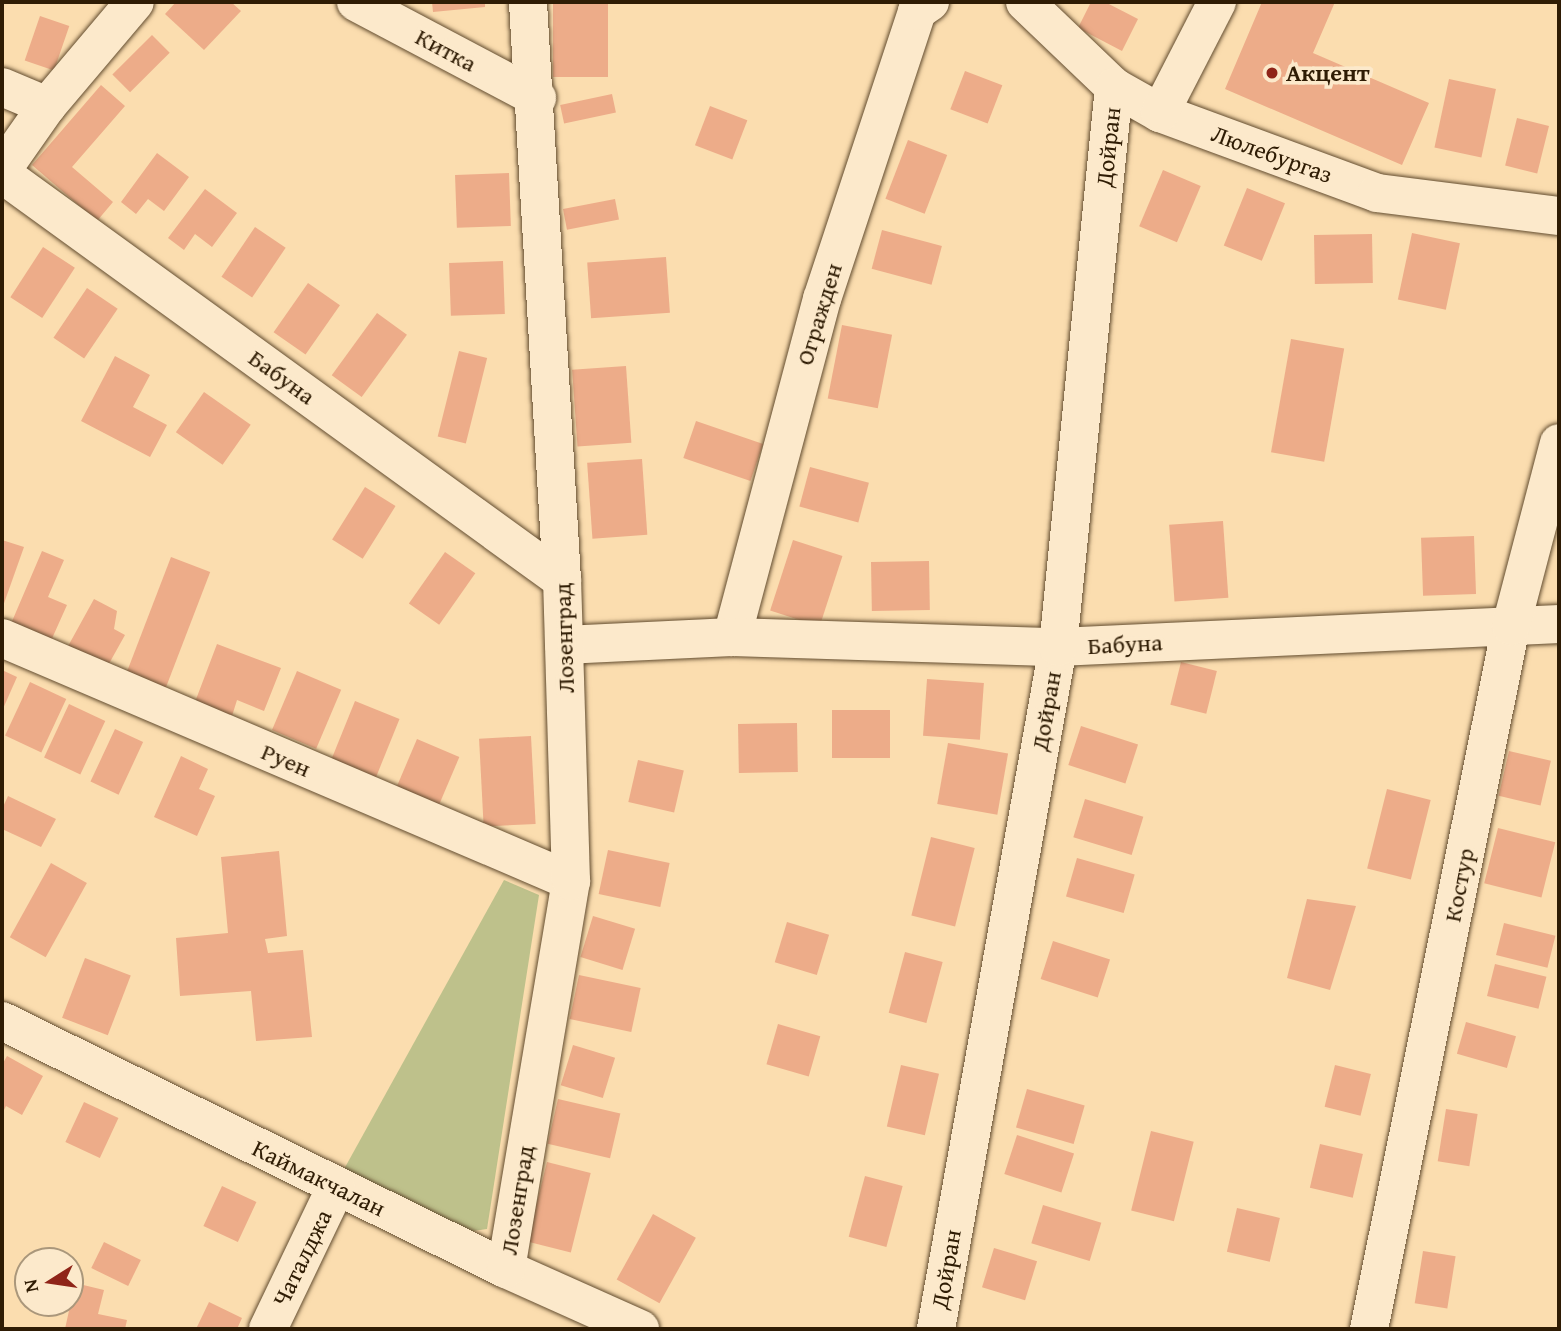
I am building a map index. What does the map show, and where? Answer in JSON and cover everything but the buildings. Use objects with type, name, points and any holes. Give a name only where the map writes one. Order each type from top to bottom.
[{"type":"street","points":[[2,172],[47,106],[135,2]]},
{"type":"street","name":"Китка","points":[[356,2],[537,98]]},
{"type":"street","name":"Лозенград","points":[[506,1269],[571,881],[562,580],[537,98],[528,2]]},
{"type":"street","name":"Огражден","points":[[732,637],[822,299],[917,11],[930,2]]},
{"type":"street","name":"Люлебургаз","points":[[1025,2],[1114,87],[1160,113],[1377,193],[1559,216]]},
{"type":"street","points":[[1160,113],[1217,2]]},
{"type":"street","points":[[2,87],[47,106]]},
{"type":"street","name":"Дойран","points":[[936,1329],[1058,647],[1114,87]]},
{"type":"street","name":"Бабуна","points":[[2,172],[562,580]]},
{"type":"street","name":"Костур","points":[[1370,1329],[1511,626],[1559,443]]},
{"type":"street","name":"Бабуна","points":[[564,645],[732,637],[1058,647],[1559,624]]},
{"type":"street","name":"Руен","points":[[2,638],[571,881]]},
{"type":"street","name":"Каймакчалан","points":[[2,1022],[336,1187],[627,1326]]},
{"type":"street","name":"Чаталджа","points":[[268,1329],[336,1187]]},
{"type":"green space","points":[[504,880],[539,895],[487,1229],[466,1232],[343,1171]]},
{"type":"place","name":"Акцент","points":[[1272,73]]}]
